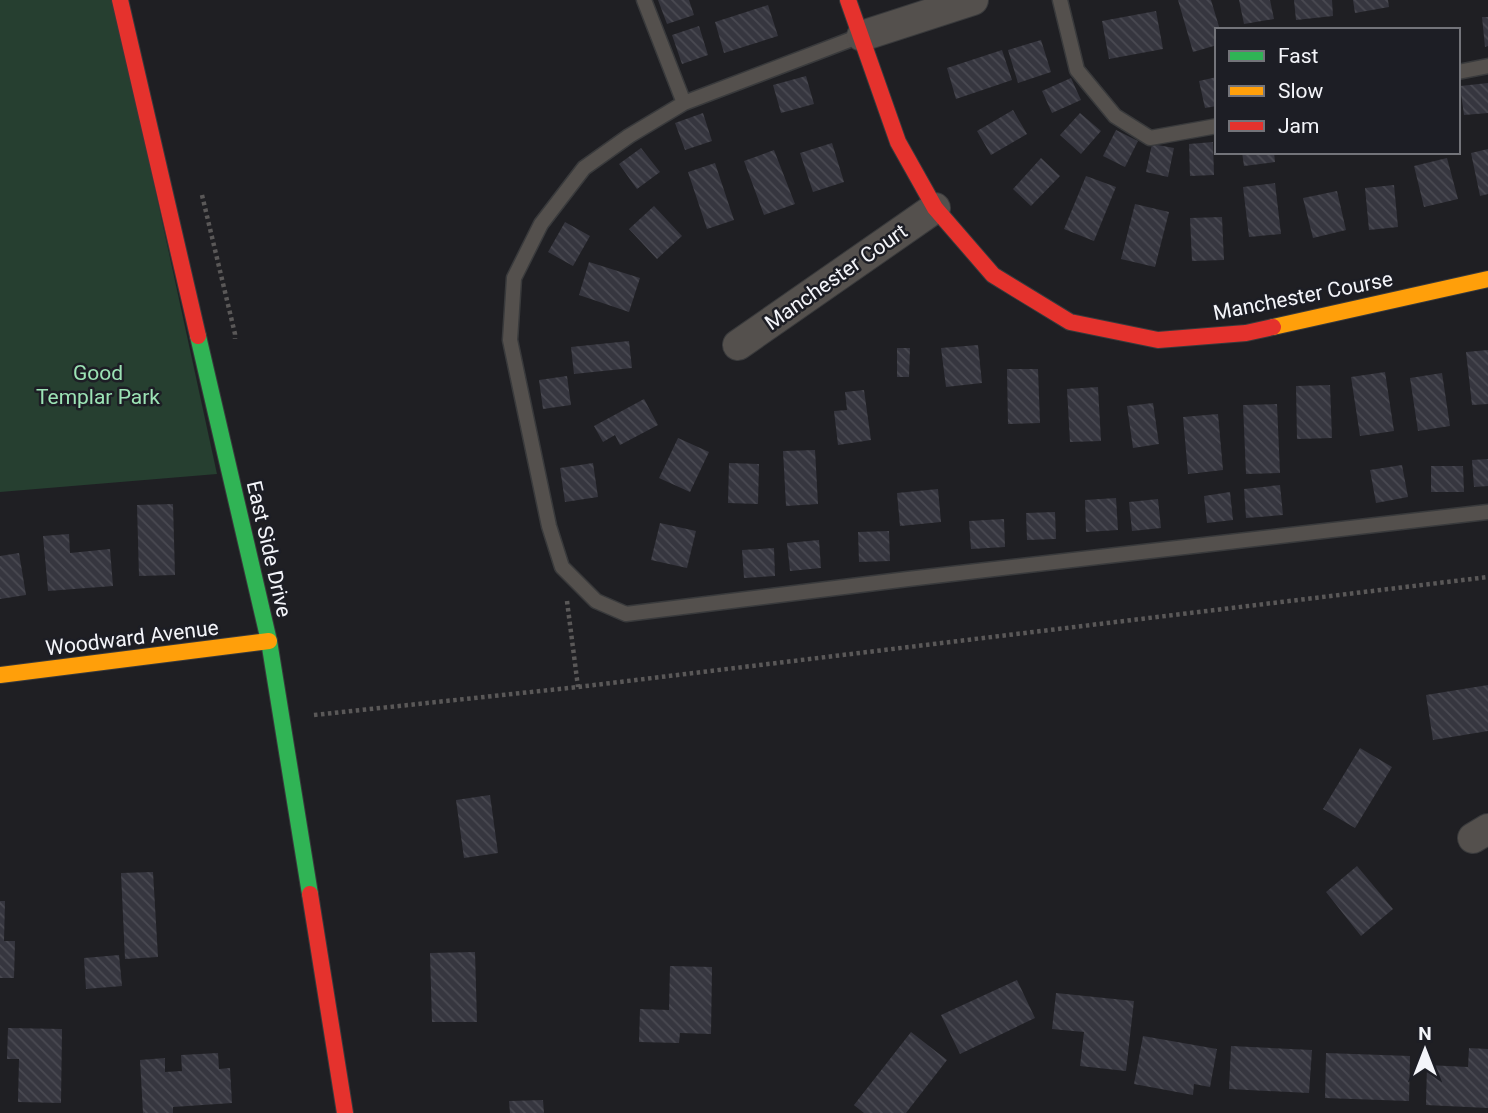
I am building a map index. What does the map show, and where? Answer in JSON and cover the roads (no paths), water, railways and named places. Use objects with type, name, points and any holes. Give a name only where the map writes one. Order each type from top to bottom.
[{"type":"street","name":"East Side Drive","points":[[120,0],[269,641],[345,1113]]},
{"type":"street","name":"Manchester Course","points":[[848,0],[898,142],[935,208],[993,275],[1070,322],[1158,341],[1247,334],[1488,279]]},
{"type":"street","points":[[862,36],[973,0]]},
{"type":"street","name":"Manchester Court","points":[[738,345],[935,208]]},
{"type":"street","name":"Woodward Avenue","points":[[0,675],[269,641]]},
{"type":"lane","points":[[644,0],[684,103]]},
{"type":"lane","points":[[1060,0],[1077,70],[1115,116],[1150,138],[1215,125]]},
{"type":"lane","points":[[862,36],[684,103],[629,136],[584,168],[541,224],[514,278],[510,340],[549,526],[562,568],[596,601],[626,614],[1488,512]]},
{"type":"lane","points":[[1460,72],[1488,66]]},
{"type":"park label","name":"Good Templar Park","points":[[98,385]]}]
